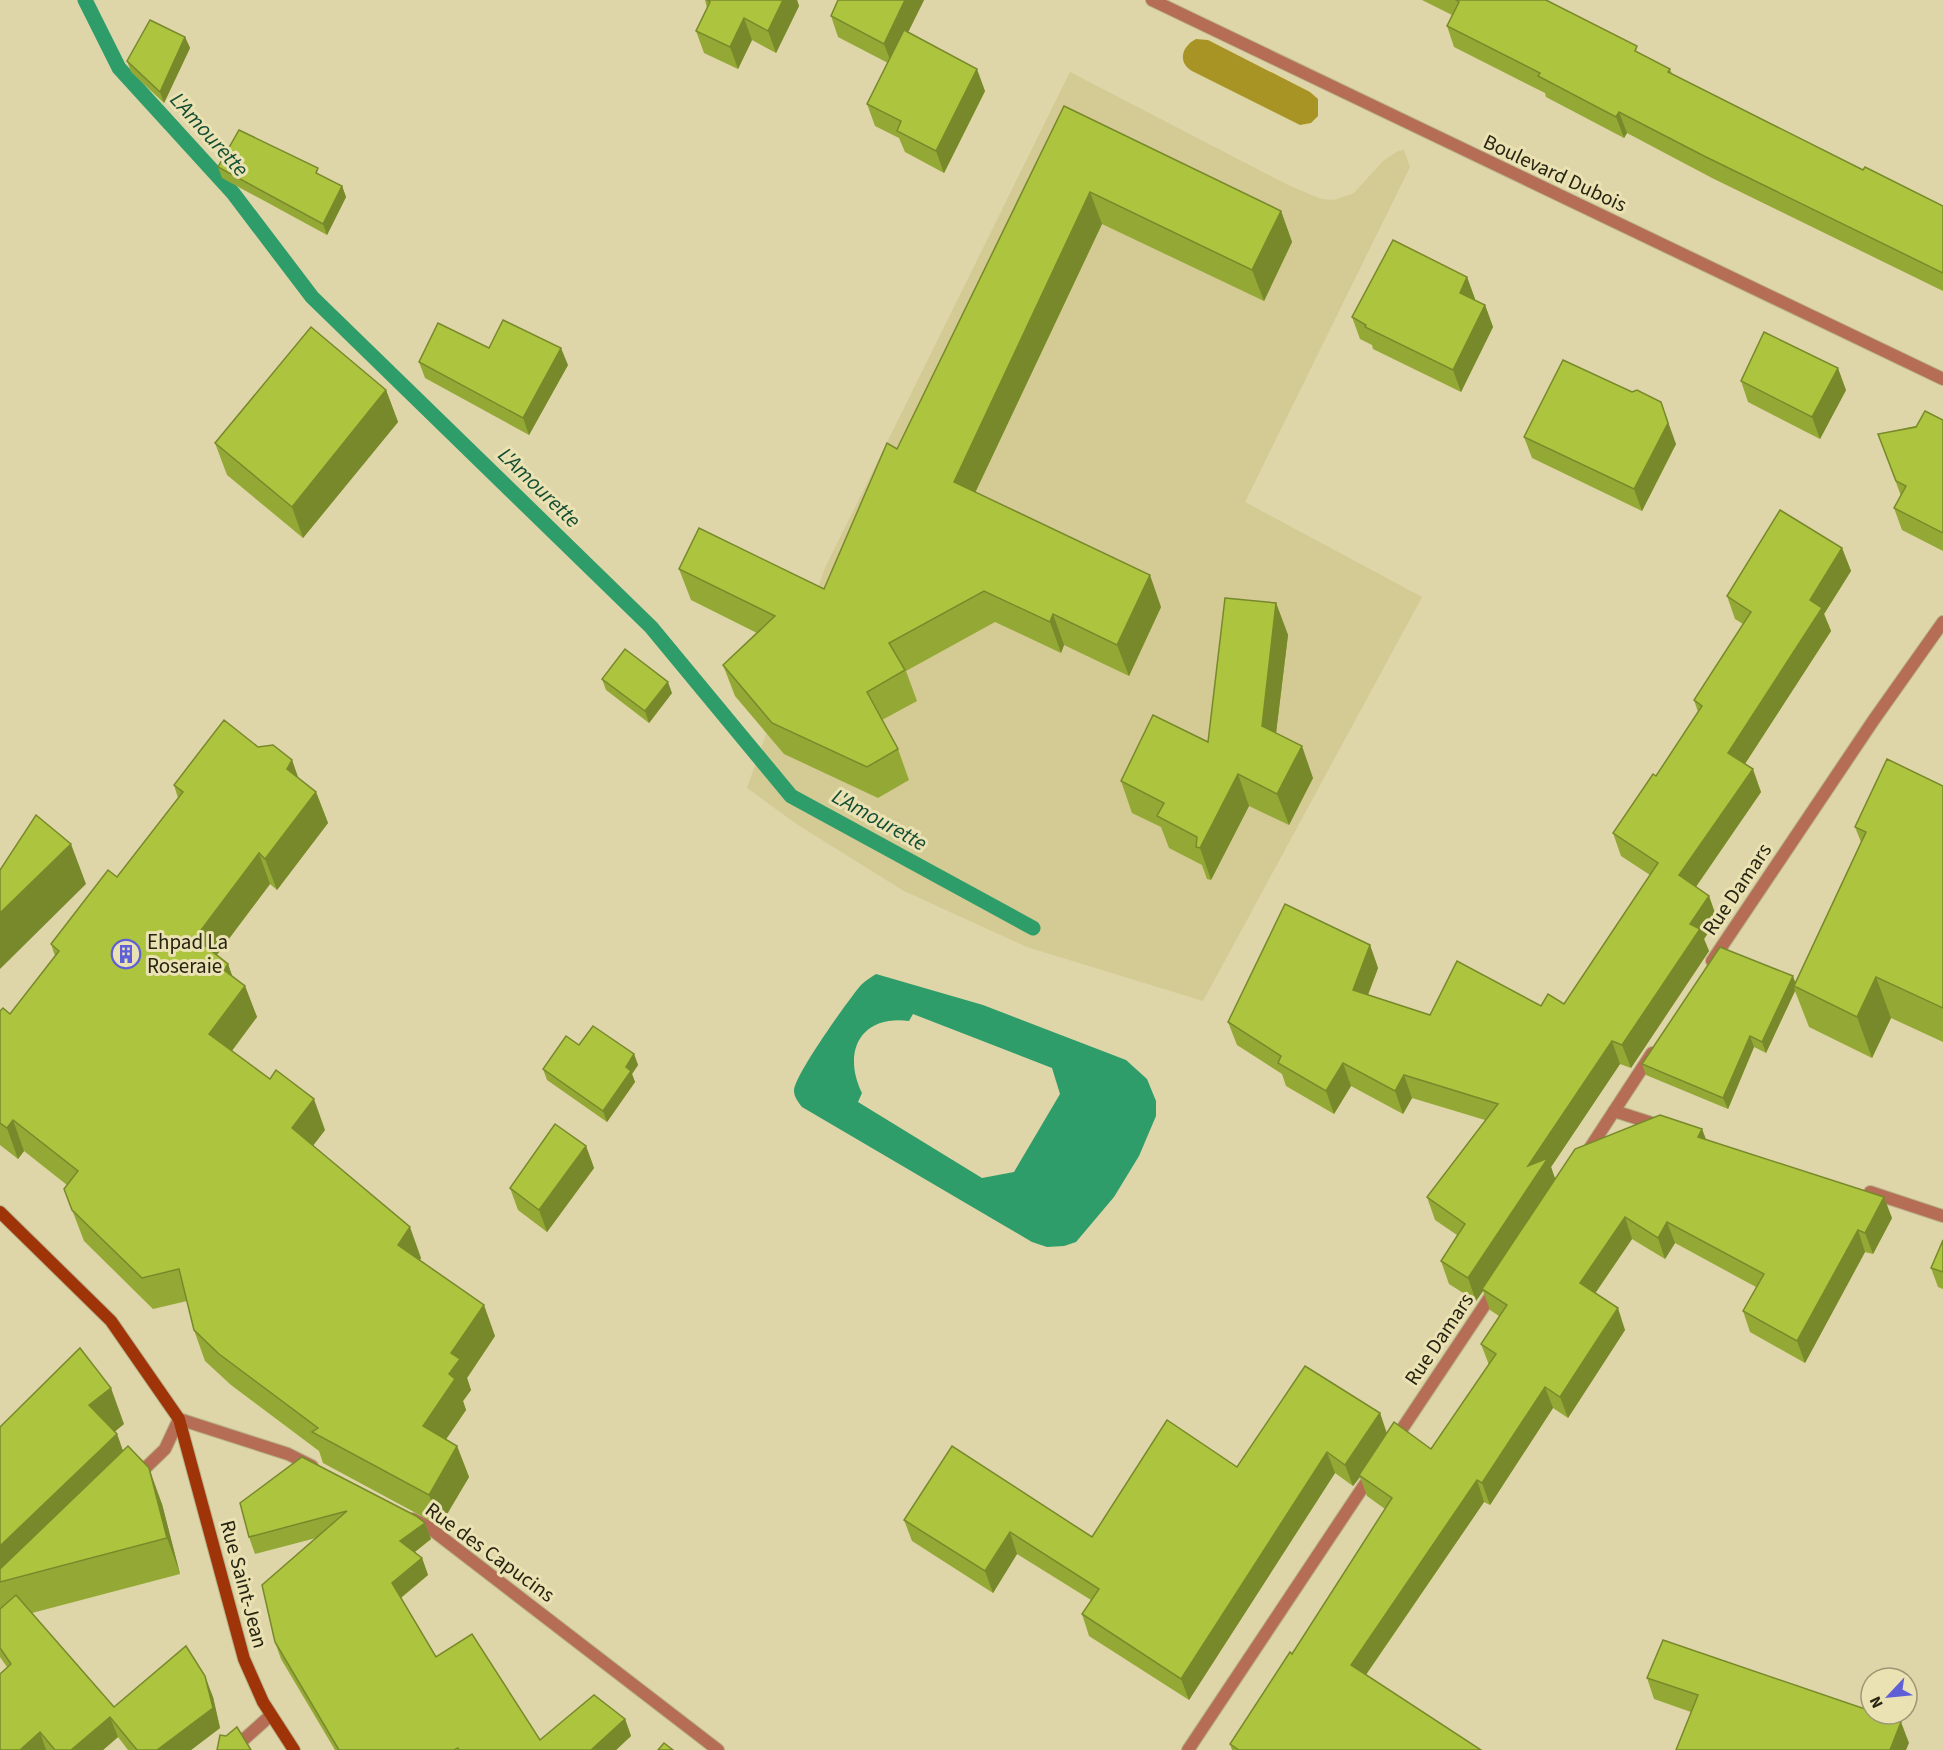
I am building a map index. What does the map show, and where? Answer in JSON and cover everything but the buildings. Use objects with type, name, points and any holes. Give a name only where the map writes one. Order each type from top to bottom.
[{"type":"main road","name":"Rue Saint-Jean","points":[[0,1212],[111,1321],[179,1419],[244,1659],[263,1702],[294,1750]]},
{"type":"street","name":"Boulevard Dubois","points":[[1152,0],[1943,379]]},
{"type":"street","name":"Rue Damars","points":[[1704,974],[1873,721],[1943,622]]},
{"type":"street","points":[[1581,1161],[1659,1042]]},
{"type":"street","points":[[1614,1111],[1671,1129]]},
{"type":"street","points":[[1852,1187],[1943,1216]]},
{"type":"street","name":"Rue Damars","points":[[1188,1750],[1501,1281]]},
{"type":"street","points":[[124,1488],[165,1449],[179,1419],[288,1454],[328,1474]]},
{"type":"street","name":"Rue des Capucins","points":[[397,1510],[427,1526],[718,1750]]},
{"type":"street","points":[[232,1750],[272,1715]]},
{"type":"shaded area","points":[[1196,39],[1208,40],[1310,92],[1318,99],[1318,116],[1311,123],[1300,125],[1192,71],[1184,63],[1183,54],[1187,46]]},
{"type":"shaded area","points":[[1070,72],[1288,185],[1321,199],[1334,200],[1354,193],[1383,161],[1398,151],[1404,150],[1410,167],[1245,502],[1422,597],[1203,1001],[1027,947],[904,891],[798,825],[747,788],[825,568]]},
{"type":"shaded area","points":[[876,974],[983,1005],[1126,1060],[1147,1079],[1156,1101],[1156,1116],[1139,1156],[1114,1197],[1076,1242],[1064,1246],[1047,1247],[1032,1242],[802,1107],[794,1091],[802,1070],[855,993]],"holes":[[[913,1014],[1052,1068],[1060,1094],[1014,1172],[982,1178],[858,1102],[862,1093],[854,1064],[855,1051],[867,1030],[878,1024],[909,1021]]]},
{"type":"waterway","name":"L'Amourette","points":[[85,0],[119,68],[233,193],[312,297],[651,627],[791,796],[1033,928]]},
{"type":"place","name":"Ehpad La Roseraie","points":[[126,954]]}]
